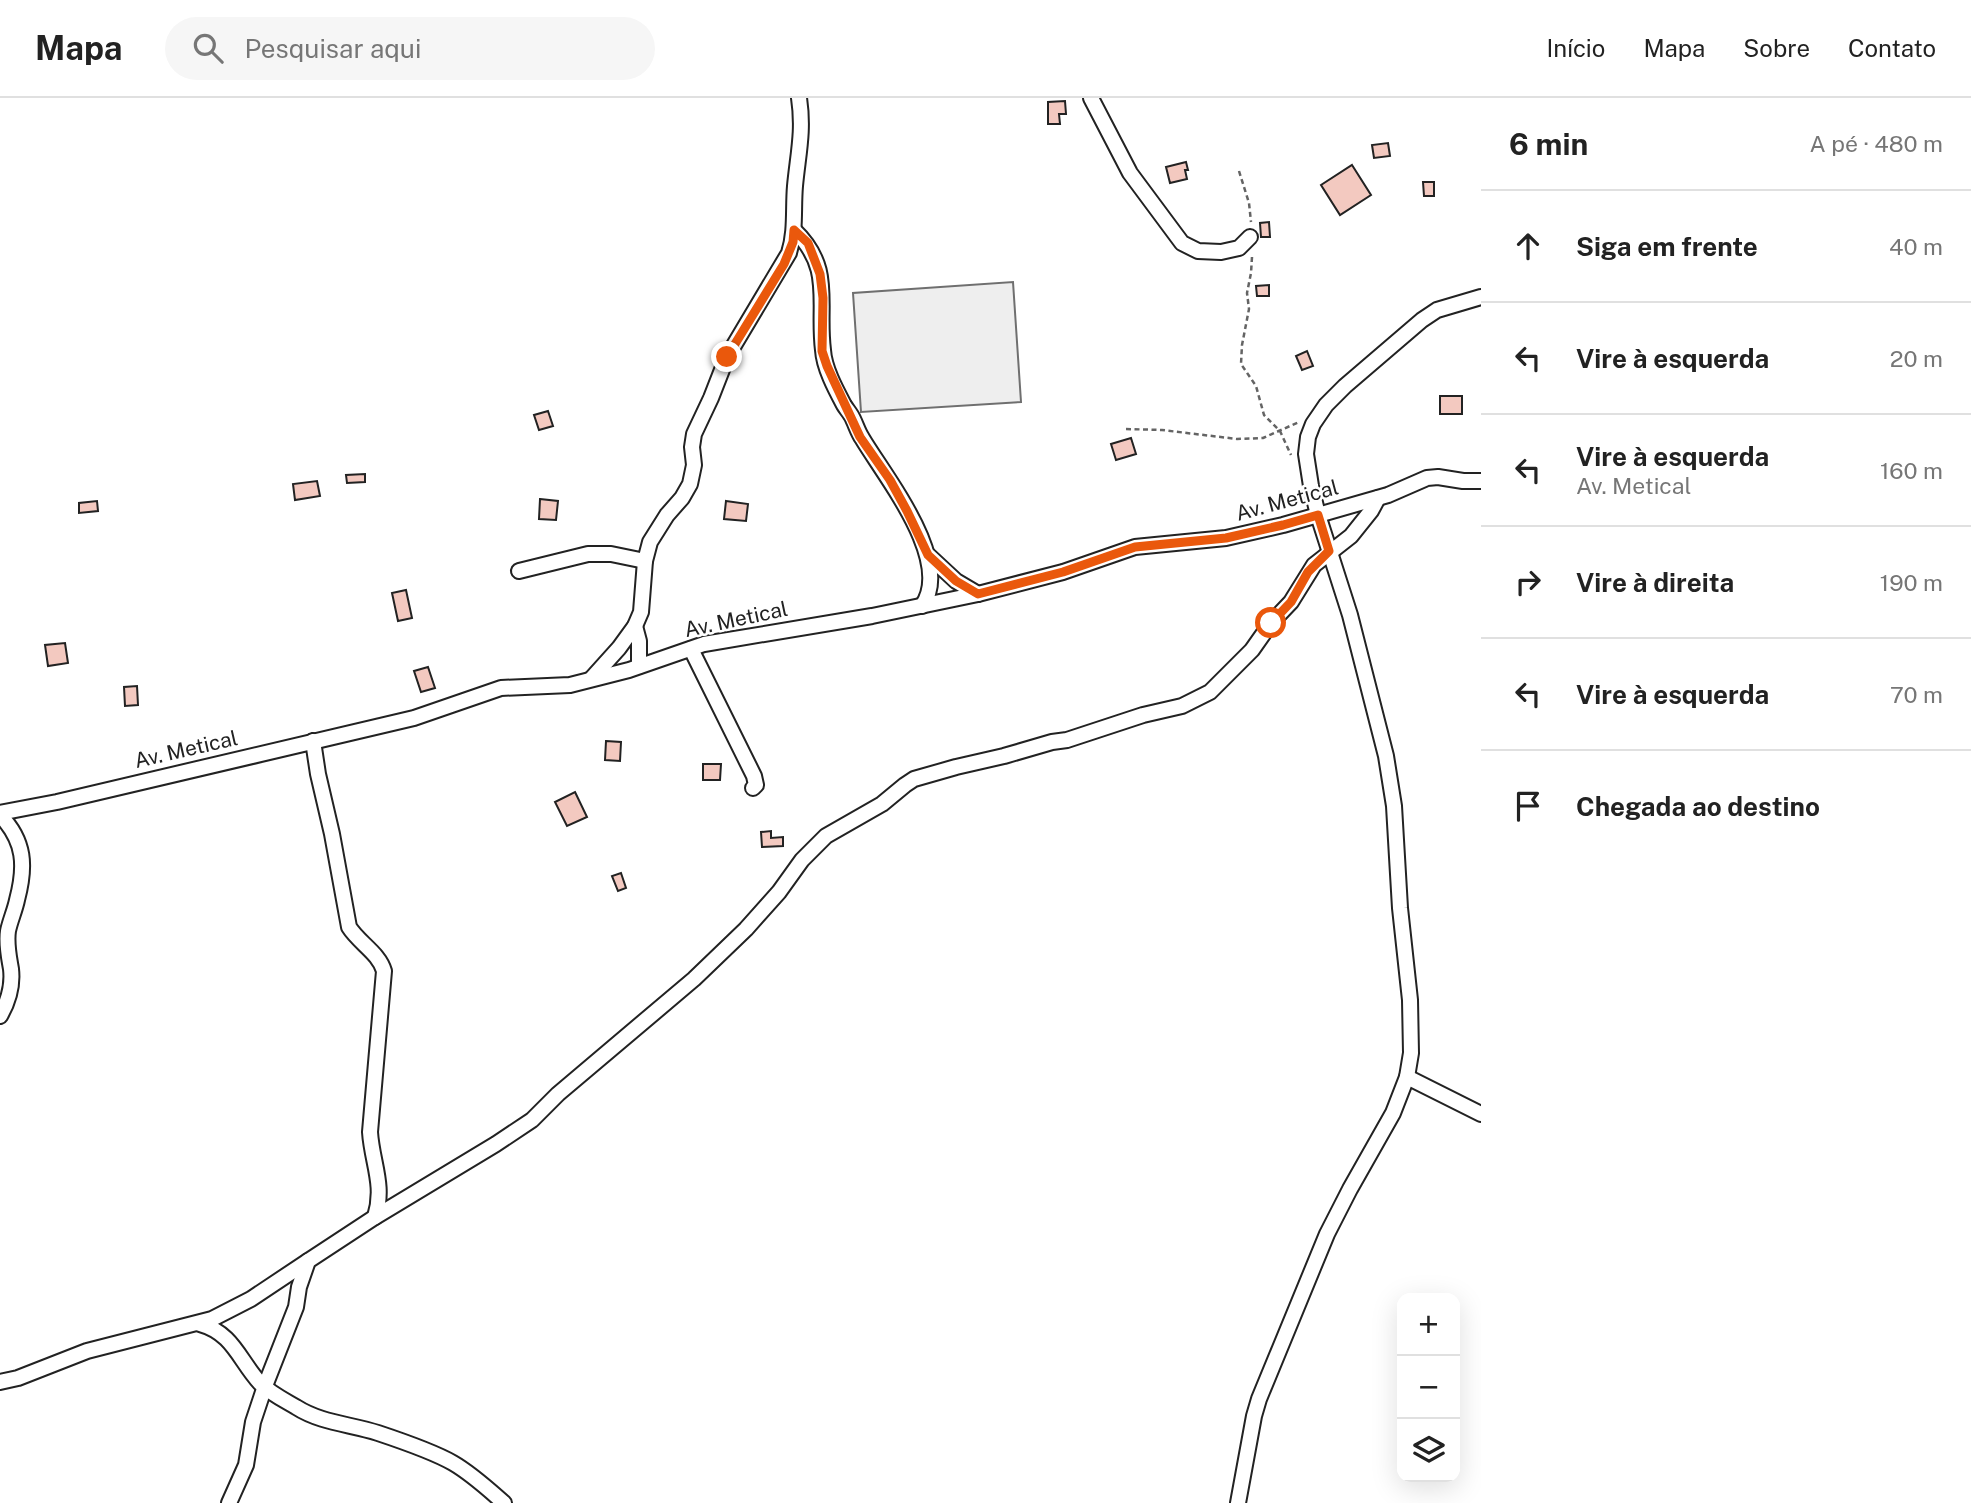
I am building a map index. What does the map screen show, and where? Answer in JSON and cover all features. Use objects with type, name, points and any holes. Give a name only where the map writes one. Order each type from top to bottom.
[{"type":"street","points":[[639,666],[637,634],[645,561],[650,542],[690,484],[694,465],[692,447],[695,433],[727,357],[789,253],[794,230],[794,190],[802,125],[799,98]]},
{"type":"street","points":[[1091,98],[1130,173],[1182,243],[1198,251],[1221,252],[1239,248],[1250,237]]},
{"type":"street","points":[[794,230],[808,243],[820,274],[823,298],[822,351],[827,366],[860,437],[890,480],[928,555],[931,573],[929,596],[922,606]]},
{"type":"street","points":[[1238,1503],[1259,1399],[1327,1234],[1393,1113],[1406,1077],[1411,1053],[1410,1000],[1400,908],[1394,806],[1386,756],[1350,615],[1318,515],[1306,454],[1308,438],[1326,405],[1422,320],[1437,310],[1481,297]]},
{"type":"street","name":"Av. Metical","points":[[0,814],[414,718],[493,690],[564,686],[639,666],[704,644],[978,594],[1063,572],[1135,547],[1226,538],[1283,525],[1378,498],[1432,477],[1481,481]]},
{"type":"street","points":[[0,1382],[18,1378],[87,1351],[212,1319],[251,1299],[375,1217],[496,1144],[532,1120],[558,1094],[694,979],[746,929],[779,892],[802,860],[826,836],[882,804],[914,779],[1030,747],[1067,740],[1200,699],[1252,650],[1271,623],[1291,602],[1308,572],[1329,551],[1351,536],[1378,498]]},
{"type":"street","points":[[519,571],[588,554],[611,554],[645,561]]},
{"type":"street","points":[[928,555],[956,581],[978,594]]},
{"type":"street","points":[[637,634],[644,651],[649,656],[660,659]]},
{"type":"street","points":[[592,678],[619,648],[637,634]]},
{"type":"street","points":[[691,649],[754,776],[756,785],[753,789]]},
{"type":"street","points":[[313,741],[317,774],[332,834],[349,927],[355,937],[378,958],[384,971],[370,1132],[379,1181],[379,1205],[375,1217]]},
{"type":"street","points":[[0,814],[11,826],[22,851],[18,898],[8,932],[11,974],[9,994],[0,1016]]},
{"type":"street","points":[[1406,1077],[1481,1114]]},
{"type":"street","points":[[229,1503],[246,1465],[253,1422],[292,1317],[307,1261]]},
{"type":"street","points":[[200,1324],[217,1330],[226,1338],[265,1386],[310,1415],[380,1434],[450,1461],[504,1503]]},
{"type":"path","points":[[1239,172],[1252,216],[1251,273],[1247,293],[1249,309],[1241,363],[1256,386],[1264,415],[1280,431],[1291,455],[1308,469]]},
{"type":"path","points":[[1126,429],[1163,430],[1237,439],[1263,438],[1298,422],[1316,420]]},
{"type":"shaded area","points":[[1013,282],[1021,402],[861,412],[853,293]]},
{"type":"building","points":[[1065,101],[1066,114],[1059,114],[1060,124],[1048,124],[1048,102]]},
{"type":"building","points":[[1388,143],[1390,156],[1374,158],[1372,145]]},
{"type":"building","points":[[1186,162],[1187,179],[1170,183],[1166,167]]},
{"type":"building","points":[[1352,165],[1371,195],[1340,215],[1321,185]]},
{"type":"building","points":[[1423,182],[1434,182],[1434,196],[1424,196]]},
{"type":"building","points":[[1269,222],[1270,237],[1261,237],[1260,223]]},
{"type":"building","points":[[1269,285],[1269,296],[1257,296],[1256,286]]},
{"type":"building","points":[[1307,351],[1313,366],[1302,370],[1296,356]]},
{"type":"building","points":[[1440,396],[1462,396],[1462,414],[1440,414]]},
{"type":"building","points":[[548,411],[553,426],[539,430],[534,415]]},
{"type":"building","points":[[1131,438],[1136,454],[1116,460],[1111,444]]},
{"type":"building","points":[[365,474],[365,482],[347,483],[346,475]]},
{"type":"building","points":[[317,481],[320,496],[295,500],[293,484]]},
{"type":"building","points":[[540,499],[558,501],[556,520],[539,519]]},
{"type":"building","points":[[97,501],[98,511],[79,513],[79,503]]},
{"type":"building","points":[[726,501],[748,504],[746,521],[724,519]]},
{"type":"building","points":[[406,590],[412,618],[398,621],[392,593]]},
{"type":"building","points":[[65,643],[68,663],[48,666],[45,645]]},
{"type":"building","points":[[428,667],[435,688],[421,692],[414,671]]},
{"type":"building","points":[[137,686],[138,705],[125,706],[124,687]]},
{"type":"building","points":[[606,741],[621,742],[620,761],[605,760]]},
{"type":"building","points":[[703,764],[721,764],[720,780],[703,780]]},
{"type":"building","points":[[575,792],[587,817],[567,826],[555,802]]},
{"type":"building","points":[[771,831],[771,838],[783,837],[783,846],[762,847],[761,832]]},
{"type":"building","points":[[621,873],[626,888],[618,891],[612,876]]},
{"type":"route","points":[[727,357],[784,264],[793,242],[794,230],[808,243],[820,274],[823,298],[822,351],[845,405],[860,437],[890,480],[928,555],[956,581],[978,594],[1063,572],[1135,547],[1226,538],[1318,515],[1329,551],[1308,572],[1291,602],[1271,623]]}]
